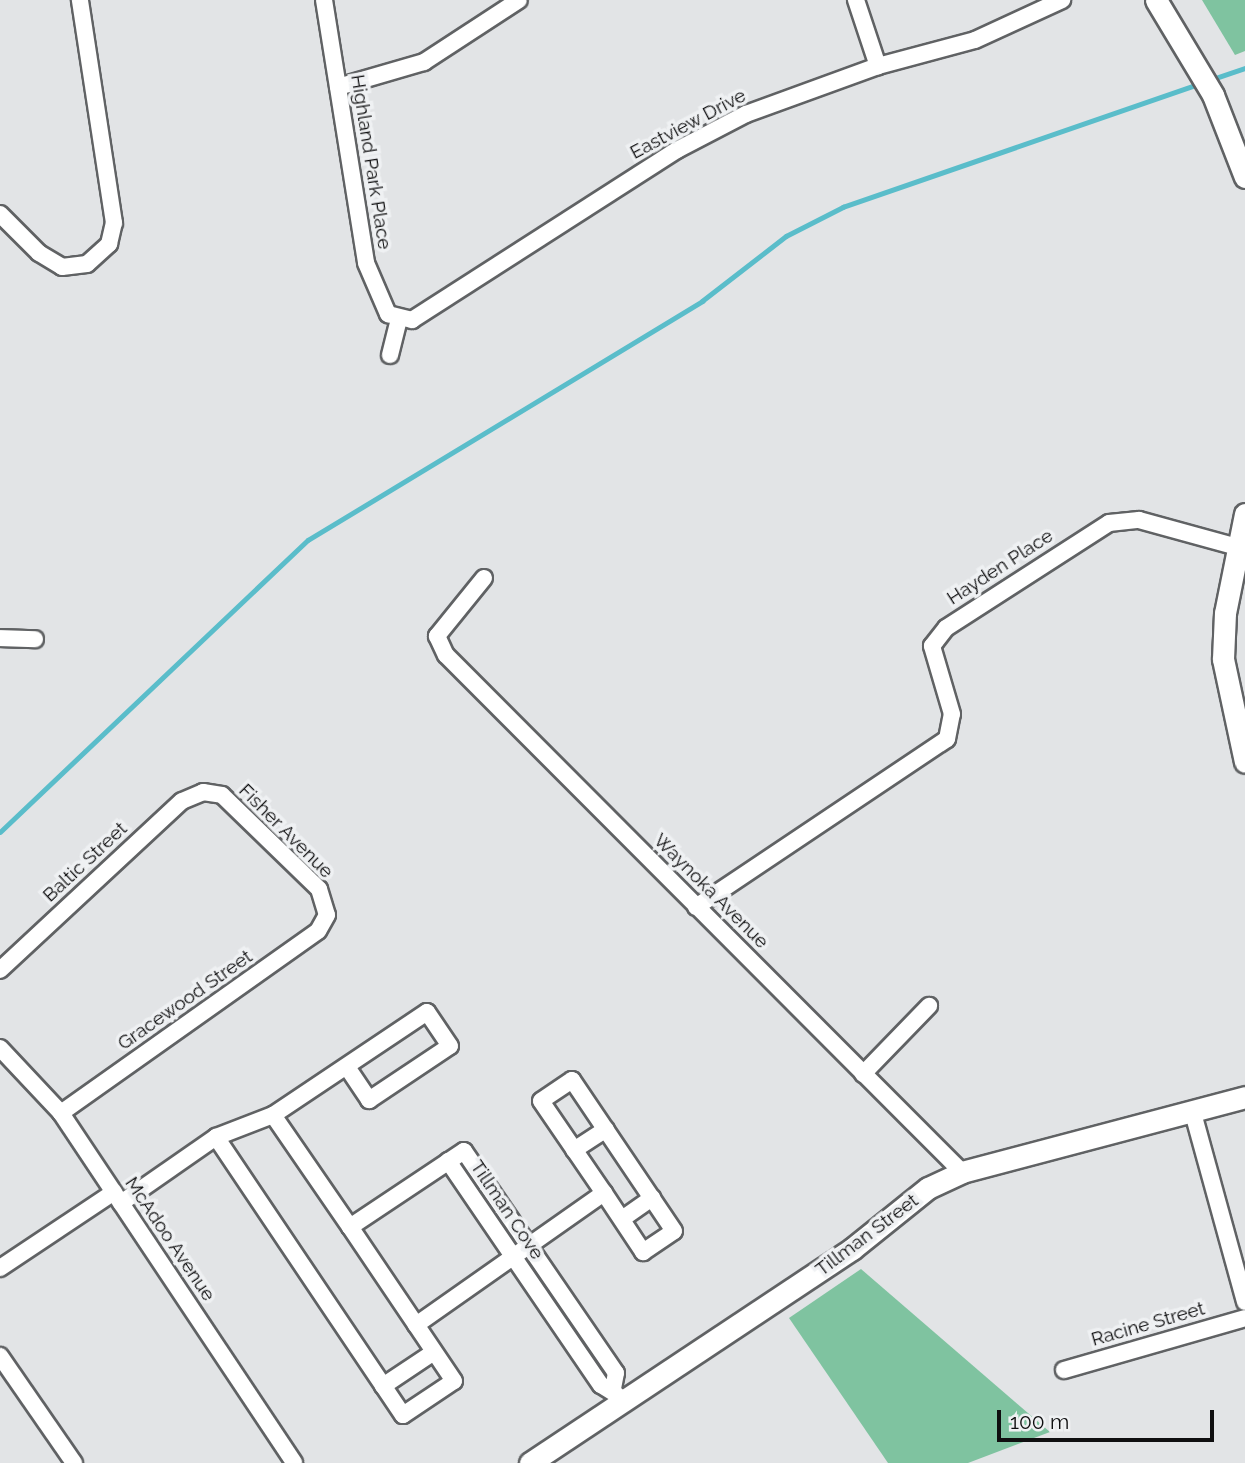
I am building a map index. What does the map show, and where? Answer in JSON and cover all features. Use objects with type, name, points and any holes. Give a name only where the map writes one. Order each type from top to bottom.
[{"type":"main road","points":[[1156,0],[1213,94],[1245,177]]},
{"type":"main road","points":[[1245,514],[1225,613],[1223,659],[1245,762]]},
{"type":"main road","name":"Tillman Street","points":[[530,1463],[617,1395],[852,1249],[928,1188],[962,1172],[1193,1113],[1245,1097]]},
{"type":"street","points":[[0,214],[54,264],[78,268],[96,259],[109,244],[114,223],[80,0]]},
{"type":"street","name":"Highland Park Place","points":[[324,0],[366,263],[388,314],[399,319]]},
{"type":"street","points":[[338,87],[424,62],[519,0]]},
{"type":"street","points":[[856,0],[878,66]]},
{"type":"street","name":"Eastview Drive","points":[[399,319],[412,320],[677,150],[746,114],[878,66],[975,40],[1062,0]]},
{"type":"street","points":[[390,355],[399,319]]},
{"type":"street","name":"Hayden Place","points":[[696,906],[947,739],[952,714],[932,646],[946,628],[1109,523],[1139,520],[1237,547]]},
{"type":"street","name":"Waynoka Avenue","points":[[484,578],[436,636],[446,655],[962,1172]]},
{"type":"street","points":[[0,638],[35,639]]},
{"type":"street","name":"Fisher Avenue","points":[[203,792],[222,795],[319,889],[327,915]]},
{"type":"street","name":"Baltic Street","points":[[0,970],[182,801],[203,792]]},
{"type":"street","name":"Gracewood Street","points":[[61,1113],[318,932],[327,915]]},
{"type":"street","points":[[863,1073],[929,1006]]},
{"type":"street","points":[[0,1268],[216,1137],[273,1115],[426,1012],[450,1046],[369,1100],[347,1067]]},
{"type":"street","name":"McAdoo Avenue","points":[[0,1048],[61,1113],[294,1463]]},
{"type":"street","points":[[572,1080],[606,1129],[674,1231],[643,1252],[541,1101],[572,1080]]},
{"type":"street","points":[[1193,1113],[1245,1302]]},
{"type":"street","points":[[216,1137],[403,1415],[454,1381],[273,1115]]},
{"type":"street","points":[[574,1150],[606,1129]]},
{"type":"street","name":"Tillman Cove","points":[[464,1151],[617,1373],[617,1395],[601,1385],[448,1161],[464,1151]]},
{"type":"street","points":[[350,1227],[448,1161]]},
{"type":"street","points":[[416,1325],[604,1193]]},
{"type":"street","points":[[622,1219],[652,1198]]},
{"type":"street","points":[[540,1297],[557,1286]]},
{"type":"street","name":"Racine Street","points":[[1064,1370],[1245,1318]]},
{"type":"street","points":[[383,1386],[434,1352]]},
{"type":"street","points":[[0,1356],[74,1463]]},
{"type":"green space","points":[[1202,0],[1245,0],[1245,51],[1235,55]]},
{"type":"green space","points":[[861,1269],[1050,1432],[968,1463],[888,1463],[789,1318]]},
{"type":"waterway","points":[[1213,79],[1245,68]]},
{"type":"waterway","points":[[0,832],[308,540],[702,301],[786,236],[843,207],[1198,84]]}]
